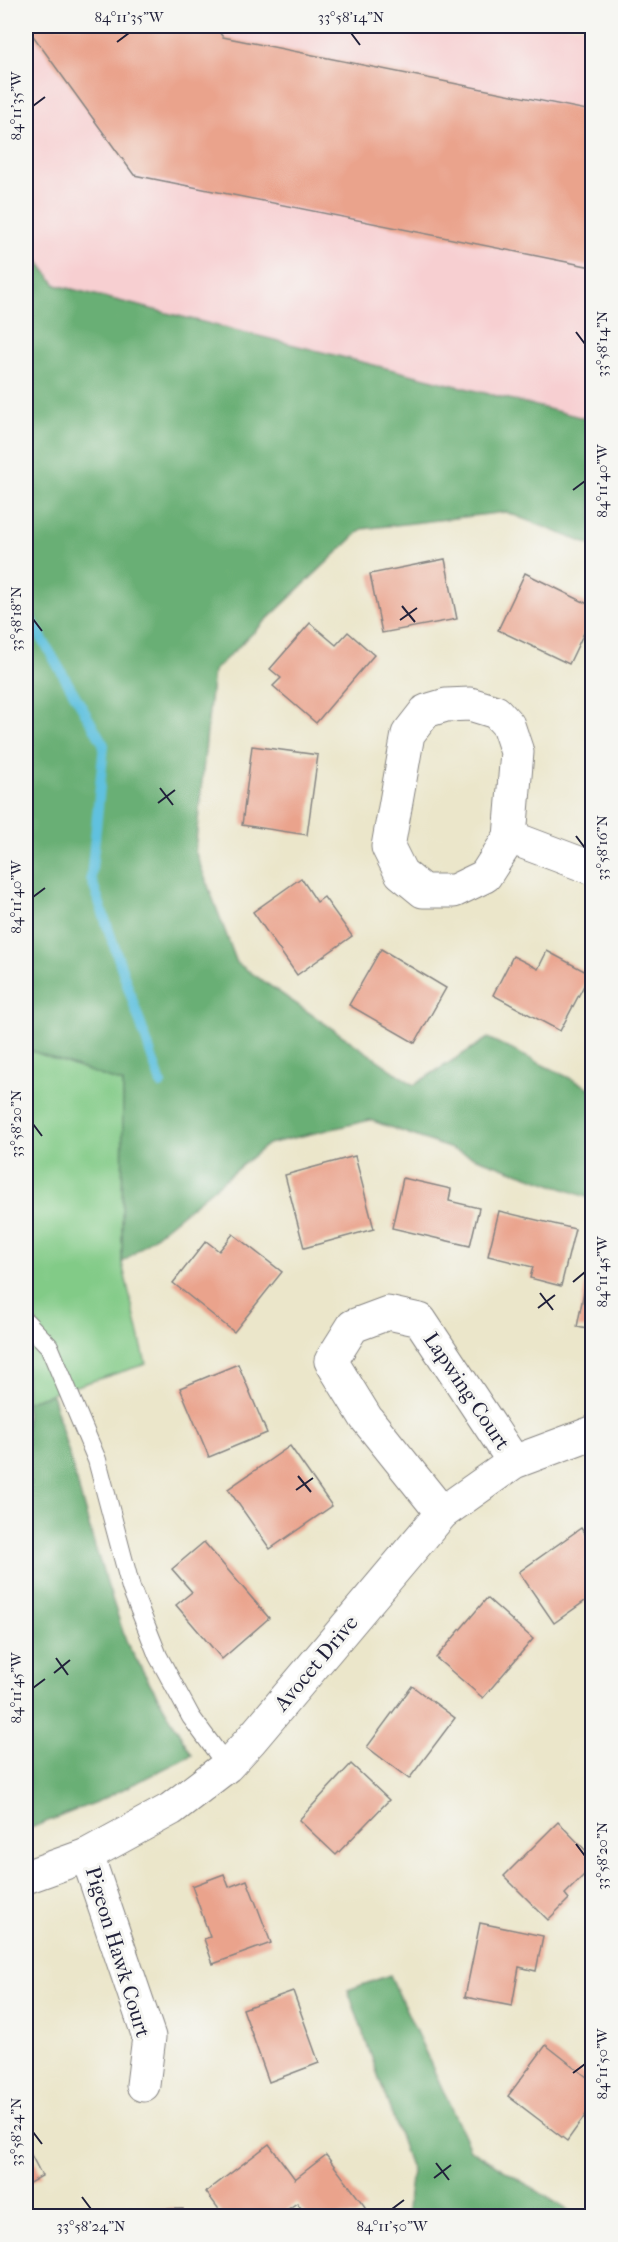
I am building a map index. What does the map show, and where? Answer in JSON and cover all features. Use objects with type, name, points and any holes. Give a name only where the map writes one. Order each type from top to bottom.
[{"type":"street","points":[[471,704],[496,712],[508,725],[517,752],[510,837],[485,876],[454,891],[423,891],[401,873],[388,847],[408,734],[426,711],[446,705],[471,704]]},
{"type":"street","points":[[510,837],[592,868]]},
{"type":"street","name":"Lapwing Court","points":[[442,1513],[366,1418],[331,1361],[353,1326],[388,1313],[420,1320],[514,1462]]},
{"type":"street","name":"Avocet Drive","points":[[26,1876],[87,1855],[171,1809],[227,1766],[250,1742],[442,1513],[514,1462],[592,1433]]},
{"type":"street","name":"Pigeon Hawk Court","points":[[87,1855],[149,2037],[143,2085]]},
{"type":"lane","points":[[26,1322],[48,1346],[97,1460],[131,1588],[158,1656],[191,1717],[227,1766]]},
{"type":"shaded area","points":[[26,26],[592,26],[592,420],[56,285],[26,244]]},
{"type":"green space","points":[[26,244],[56,285],[592,420],[592,546],[506,512],[362,529],[213,671],[195,851],[237,963],[414,1085],[488,1038],[592,1089],[592,1199],[370,1120],[268,1144],[122,1263],[123,1083],[26,1049]]},
{"type":"green space","points":[[26,1049],[123,1083],[122,1263],[146,1364],[26,1402]]},
{"type":"green space","points":[[52,1394],[95,1547],[127,1644],[192,1755],[101,1800],[26,1830],[26,1402]]},
{"type":"green space","points":[[390,1975],[470,2149],[569,2211],[585,2216],[406,2216],[412,2172],[348,1990]]},
{"type":"building","points":[[26,26],[214,26],[223,37],[592,111],[592,267],[134,175]]},
{"type":"building","points":[[445,559],[457,619],[382,633],[370,574]]},
{"type":"building","points":[[525,573],[592,606],[592,616],[569,664],[498,630]]},
{"type":"building","points":[[310,623],[336,645],[348,632],[374,655],[316,723],[273,686],[281,678],[270,669]]},
{"type":"building","points":[[252,746],[318,755],[307,835],[242,825]]},
{"type":"building","points":[[301,878],[317,902],[324,897],[352,936],[297,975],[253,912]]},
{"type":"building","points":[[381,949],[446,988],[415,1043],[349,1005]]},
{"type":"building","points":[[547,951],[590,974],[560,1031],[493,995],[513,956],[538,969]]},
{"type":"building","points":[[355,1156],[374,1229],[304,1248],[285,1175]]},
{"type":"building","points":[[403,1178],[451,1189],[449,1201],[479,1208],[470,1246],[392,1228]]},
{"type":"building","points":[[499,1211],[575,1229],[561,1286],[530,1278],[533,1267],[488,1256]]},
{"type":"building","points":[[233,1234],[282,1272],[234,1332],[173,1283],[206,1241],[219,1251]]},
{"type":"building","points":[[589,1266],[592,1267],[592,1330],[577,1327]]},
{"type":"building","points":[[238,1364],[267,1433],[209,1457],[180,1388]]},
{"type":"building","points":[[290,1446],[332,1506],[270,1549],[228,1489]]},
{"type":"building","points":[[581,1528],[592,1544],[592,1596],[554,1623],[519,1572]]},
{"type":"building","points":[[204,1542],[269,1618],[222,1659],[176,1605],[192,1592],[172,1569]]},
{"type":"building","points":[[487,1598],[533,1639],[483,1698],[436,1658]]},
{"type":"building","points":[[412,1686],[455,1718],[409,1779],[367,1747]]},
{"type":"building","points":[[351,1764],[389,1800],[336,1855],[299,1820]]},
{"type":"building","points":[[558,1822],[592,1857],[592,1867],[565,1894],[569,1899],[548,1920],[504,1876]]},
{"type":"building","points":[[224,1874],[229,1887],[247,1880],[271,1943],[213,1964],[204,1939],[210,1937],[192,1886]]},
{"type":"building","points":[[480,1923],[543,1936],[536,1971],[519,1967],[512,2006],[465,1997]]},
{"type":"building","points":[[293,1991],[319,2063],[269,2082],[243,2009]]},
{"type":"building","points":[[546,2045],[592,2081],[592,2106],[567,2141],[508,2096]]},
{"type":"building","points":[[269,2144],[295,2179],[326,2155],[366,2208],[355,2216],[307,2216],[297,2203],[278,2216],[224,2216],[206,2192]]},
{"type":"building","points":[[26,2145],[42,2176],[26,2185]]},
{"type":"building","points":[[183,2209],[183,2216],[107,2216],[107,2210]]},
{"type":"waterway","points":[[26,587],[30,618],[104,745],[91,878],[161,1084]]}]
